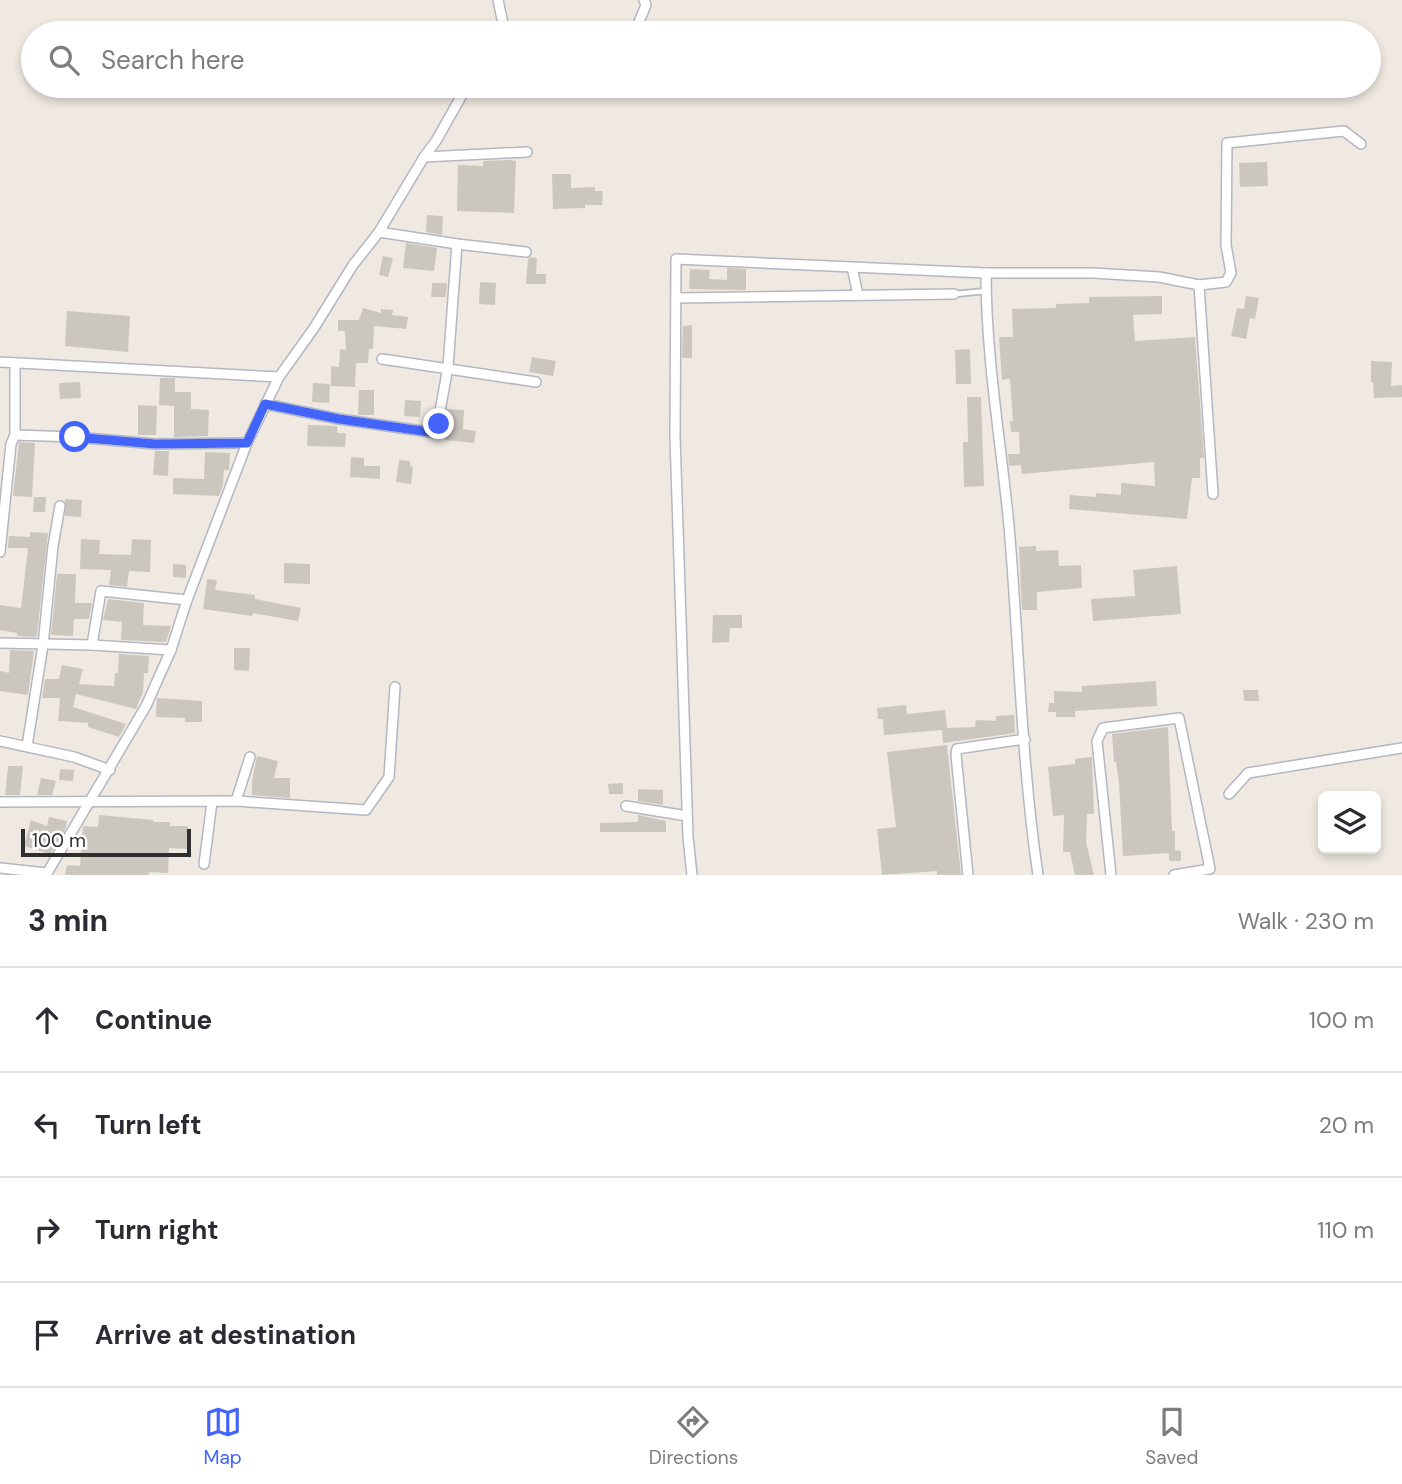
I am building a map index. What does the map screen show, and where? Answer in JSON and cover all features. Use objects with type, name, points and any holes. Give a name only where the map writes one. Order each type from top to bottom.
[{"type":"street","points":[[498,0],[502,21]]},
{"type":"street","points":[[639,21],[646,5],[644,0]]},
{"type":"street","points":[[0,868],[46,874],[87,804],[110,771],[146,706],[171,650],[187,600],[247,443],[279,377],[314,328],[353,265],[379,232],[460,98]]},
{"type":"street","points":[[692,875],[687,816],[675,436],[676,259],[986,273],[1107,274],[1159,277],[1199,285],[1226,282],[1231,273],[1226,245],[1227,142],[1344,131],[1362,144]]},
{"type":"street","points":[[424,157],[527,152]]},
{"type":"street","points":[[379,232],[526,252]]},
{"type":"street","points":[[265,404],[339,419],[436,433],[448,367],[457,244]]},
{"type":"street","points":[[852,267],[858,295]]},
{"type":"street","points":[[986,273],[987,339],[1009,526],[1038,875]]},
{"type":"street","points":[[1199,285],[1213,494]]},
{"type":"street","points":[[676,298],[954,295]]},
{"type":"street","points":[[382,359],[536,382]]},
{"type":"street","points":[[0,362],[279,377]]},
{"type":"street","points":[[0,552],[11,444],[15,435],[15,363]]},
{"type":"street","points":[[15,435],[155,444],[247,443]]},
{"type":"street","points":[[27,746],[60,506]]},
{"type":"street","points":[[92,645],[101,591],[187,600]]},
{"type":"street","points":[[0,643],[171,650]]},
{"type":"street","points":[[0,802],[87,804],[236,801],[366,810],[389,777],[395,687]]},
{"type":"street","points":[[1111,875],[1097,741],[1103,728],[1179,718],[1210,869],[1174,875]]},
{"type":"street","points":[[968,875],[957,749],[1025,739]]},
{"type":"street","points":[[0,741],[74,757],[110,771]]},
{"type":"street","points":[[1229,794],[1248,772],[1402,748]]},
{"type":"street","points":[[236,801],[250,757]]},
{"type":"street","points":[[204,864],[212,802]]},
{"type":"street","points":[[626,806],[687,816]]},
{"type":"lane","points":[[954,295],[986,291]]},
{"type":"building","points":[[483,161],[516,161],[514,213],[457,211],[458,165],[483,166]]},
{"type":"building","points":[[1267,162],[1268,186],[1240,187],[1239,163]]},
{"type":"building","points":[[552,174],[571,174],[571,188],[595,187],[595,191],[603,191],[602,205],[553,209]]},
{"type":"building","points":[[427,215],[443,216],[442,235],[426,232]]},
{"type":"building","points":[[406,243],[437,248],[434,271],[403,268]]},
{"type":"building","points":[[383,256],[393,258],[388,277],[379,275]]},
{"type":"building","points":[[530,257],[537,258],[536,274],[546,274],[546,284],[526,284]]},
{"type":"building","points":[[727,268],[746,269],[746,290],[689,289],[690,269],[710,270],[709,279],[727,280]]},
{"type":"building","points":[[480,282],[496,283],[495,305],[479,304]]},
{"type":"building","points":[[432,283],[447,283],[446,297],[431,297]]},
{"type":"building","points":[[1162,296],[1162,314],[1133,315],[1135,341],[1195,337],[1204,458],[1200,458],[1200,478],[1192,478],[1187,519],[1069,509],[1070,495],[1121,495],[1121,483],[1155,486],[1154,462],[1022,474],[1021,465],[1009,466],[1008,454],[1020,454],[1019,432],[1011,432],[1010,421],[1013,421],[1010,379],[1002,380],[999,337],[1013,337],[1012,309],[1056,308],[1056,304],[1089,303],[1089,297]]},
{"type":"building","points":[[1246,296],[1259,298],[1255,319],[1250,318],[1246,339],[1231,336],[1237,308],[1244,309]]},
{"type":"building","points":[[363,308],[381,313],[381,309],[393,310],[392,315],[408,317],[406,329],[374,326],[373,349],[369,349],[368,363],[356,363],[355,387],[331,386],[331,366],[339,367],[340,349],[346,350],[345,331],[338,331],[338,320],[359,320]]},
{"type":"building","points":[[67,311],[130,316],[128,352],[65,346]]},
{"type":"building","points":[[692,325],[692,358],[682,358],[683,326]]},
{"type":"building","points":[[970,349],[971,384],[956,384],[955,350]]},
{"type":"building","points":[[532,357],[556,361],[553,376],[529,372]]},
{"type":"building","points":[[1371,361],[1392,362],[1391,386],[1402,385],[1402,397],[1374,398]]},
{"type":"building","points":[[160,378],[175,378],[175,392],[191,392],[191,409],[209,410],[208,436],[174,437],[174,406],[159,405]]},
{"type":"building","points":[[80,382],[81,398],[60,399],[59,383]]},
{"type":"building","points":[[313,383],[330,384],[329,403],[312,402]]},
{"type":"building","points":[[359,390],[374,390],[374,415],[358,415]]},
{"type":"building","points":[[967,397],[981,397],[984,486],[964,487],[963,442],[968,442]]},
{"type":"building","points":[[405,400],[421,401],[420,417],[404,416]]},
{"type":"building","points":[[138,405],[157,406],[156,435],[138,435]]},
{"type":"building","points":[[447,409],[464,410],[463,429],[476,431],[474,443],[445,440]]},
{"type":"building","points":[[308,425],[337,426],[337,433],[346,433],[345,447],[307,446]]},
{"type":"building","points":[[19,442],[35,443],[32,497],[13,496]]},
{"type":"building","points":[[155,451],[169,451],[168,476],[153,475]]},
{"type":"building","points":[[205,452],[230,453],[229,470],[224,470],[219,496],[173,494],[173,478],[204,479]]},
{"type":"building","points":[[351,457],[364,458],[364,466],[380,466],[380,479],[350,477]]},
{"type":"building","points":[[399,460],[410,461],[410,466],[413,467],[411,484],[396,482]]},
{"type":"building","points":[[34,497],[46,497],[45,512],[33,512]]},
{"type":"building","points":[[65,499],[82,500],[81,517],[65,516]]},
{"type":"building","points":[[30,532],[48,533],[35,637],[17,636],[17,633],[0,630],[0,605],[21,608],[28,548],[8,548],[9,536],[30,537]]},
{"type":"building","points":[[81,539],[100,540],[99,554],[131,555],[132,539],[151,540],[150,572],[129,571],[127,587],[109,585],[111,570],[80,569]]},
{"type":"building","points":[[1036,546],[1036,551],[1058,550],[1059,566],[1081,565],[1082,588],[1037,592],[1037,610],[1022,610],[1019,547]]},
{"type":"building","points":[[284,563],[310,564],[310,584],[284,583]]},
{"type":"building","points":[[173,564],[186,565],[186,578],[173,577]]},
{"type":"building","points":[[1177,566],[1181,614],[1093,621],[1091,599],[1135,596],[1133,570]]},
{"type":"building","points":[[57,574],[76,574],[75,603],[92,603],[89,619],[74,619],[73,636],[51,635]]},
{"type":"building","points":[[207,579],[217,580],[215,590],[255,595],[255,599],[301,608],[298,621],[253,613],[252,616],[203,609]]},
{"type":"building","points":[[108,599],[144,603],[143,625],[171,626],[166,642],[121,640],[122,622],[103,620]]},
{"type":"building","points":[[713,615],[742,615],[742,628],[730,628],[729,642],[712,643]]},
{"type":"building","points":[[234,648],[250,648],[249,671],[234,670]]},
{"type":"building","points":[[10,650],[34,651],[28,695],[0,691],[0,671],[9,673]]},
{"type":"building","points":[[119,654],[149,656],[148,673],[144,673],[143,692],[136,709],[76,694],[73,707],[126,724],[119,737],[88,727],[88,723],[58,721],[60,698],[42,698],[45,679],[59,679],[62,665],[83,669],[79,684],[114,686]]},
{"type":"building","points":[[1156,681],[1157,706],[1075,711],[1075,717],[1056,717],[1056,712],[1048,712],[1049,703],[1054,703],[1054,691],[1082,692],[1082,686]]},
{"type":"building","points":[[1243,690],[1258,690],[1259,701],[1244,701]]},
{"type":"building","points":[[157,698],[202,701],[202,722],[185,722],[185,718],[156,717]]},
{"type":"building","points":[[906,705],[907,714],[945,710],[947,728],[975,727],[976,720],[996,721],[996,716],[1014,715],[1015,733],[943,743],[942,730],[884,735],[883,719],[878,719],[877,708]]},
{"type":"building","points":[[1168,727],[1172,831],[1175,831],[1175,850],[1181,851],[1181,861],[1169,861],[1169,853],[1123,856],[1119,783],[1112,734]]},
{"type":"building","points":[[947,745],[961,875],[937,875],[937,871],[882,875],[877,829],[896,827],[887,752]]},
{"type":"building","points":[[257,756],[278,761],[274,778],[290,778],[290,798],[252,795]]},
{"type":"building","points":[[1092,757],[1094,814],[1087,814],[1086,842],[1094,875],[1075,875],[1070,852],[1063,852],[1064,815],[1053,816],[1048,767],[1075,764],[1075,759]]},
{"type":"building","points":[[8,766],[23,766],[20,795],[5,795]]},
{"type":"building","points":[[60,769],[74,770],[73,781],[59,780]]},
{"type":"building","points":[[41,778],[56,781],[52,795],[37,795]]},
{"type":"building","points":[[623,783],[623,794],[609,794],[608,784]]},
{"type":"building","points":[[638,789],[663,790],[663,805],[638,801]]},
{"type":"building","points":[[99,815],[170,822],[170,826],[188,826],[187,849],[169,848],[168,873],[65,875],[67,865],[80,866],[83,826],[98,827]]},
{"type":"building","points":[[638,815],[666,821],[666,832],[600,832],[600,823],[638,822]]},
{"type":"building","points":[[49,817],[67,821],[65,830],[50,854],[24,846],[31,820],[47,826]]},
{"type":"route","points":[[75,437],[155,444],[247,443],[265,404],[339,419],[436,433],[439,424]]}]
